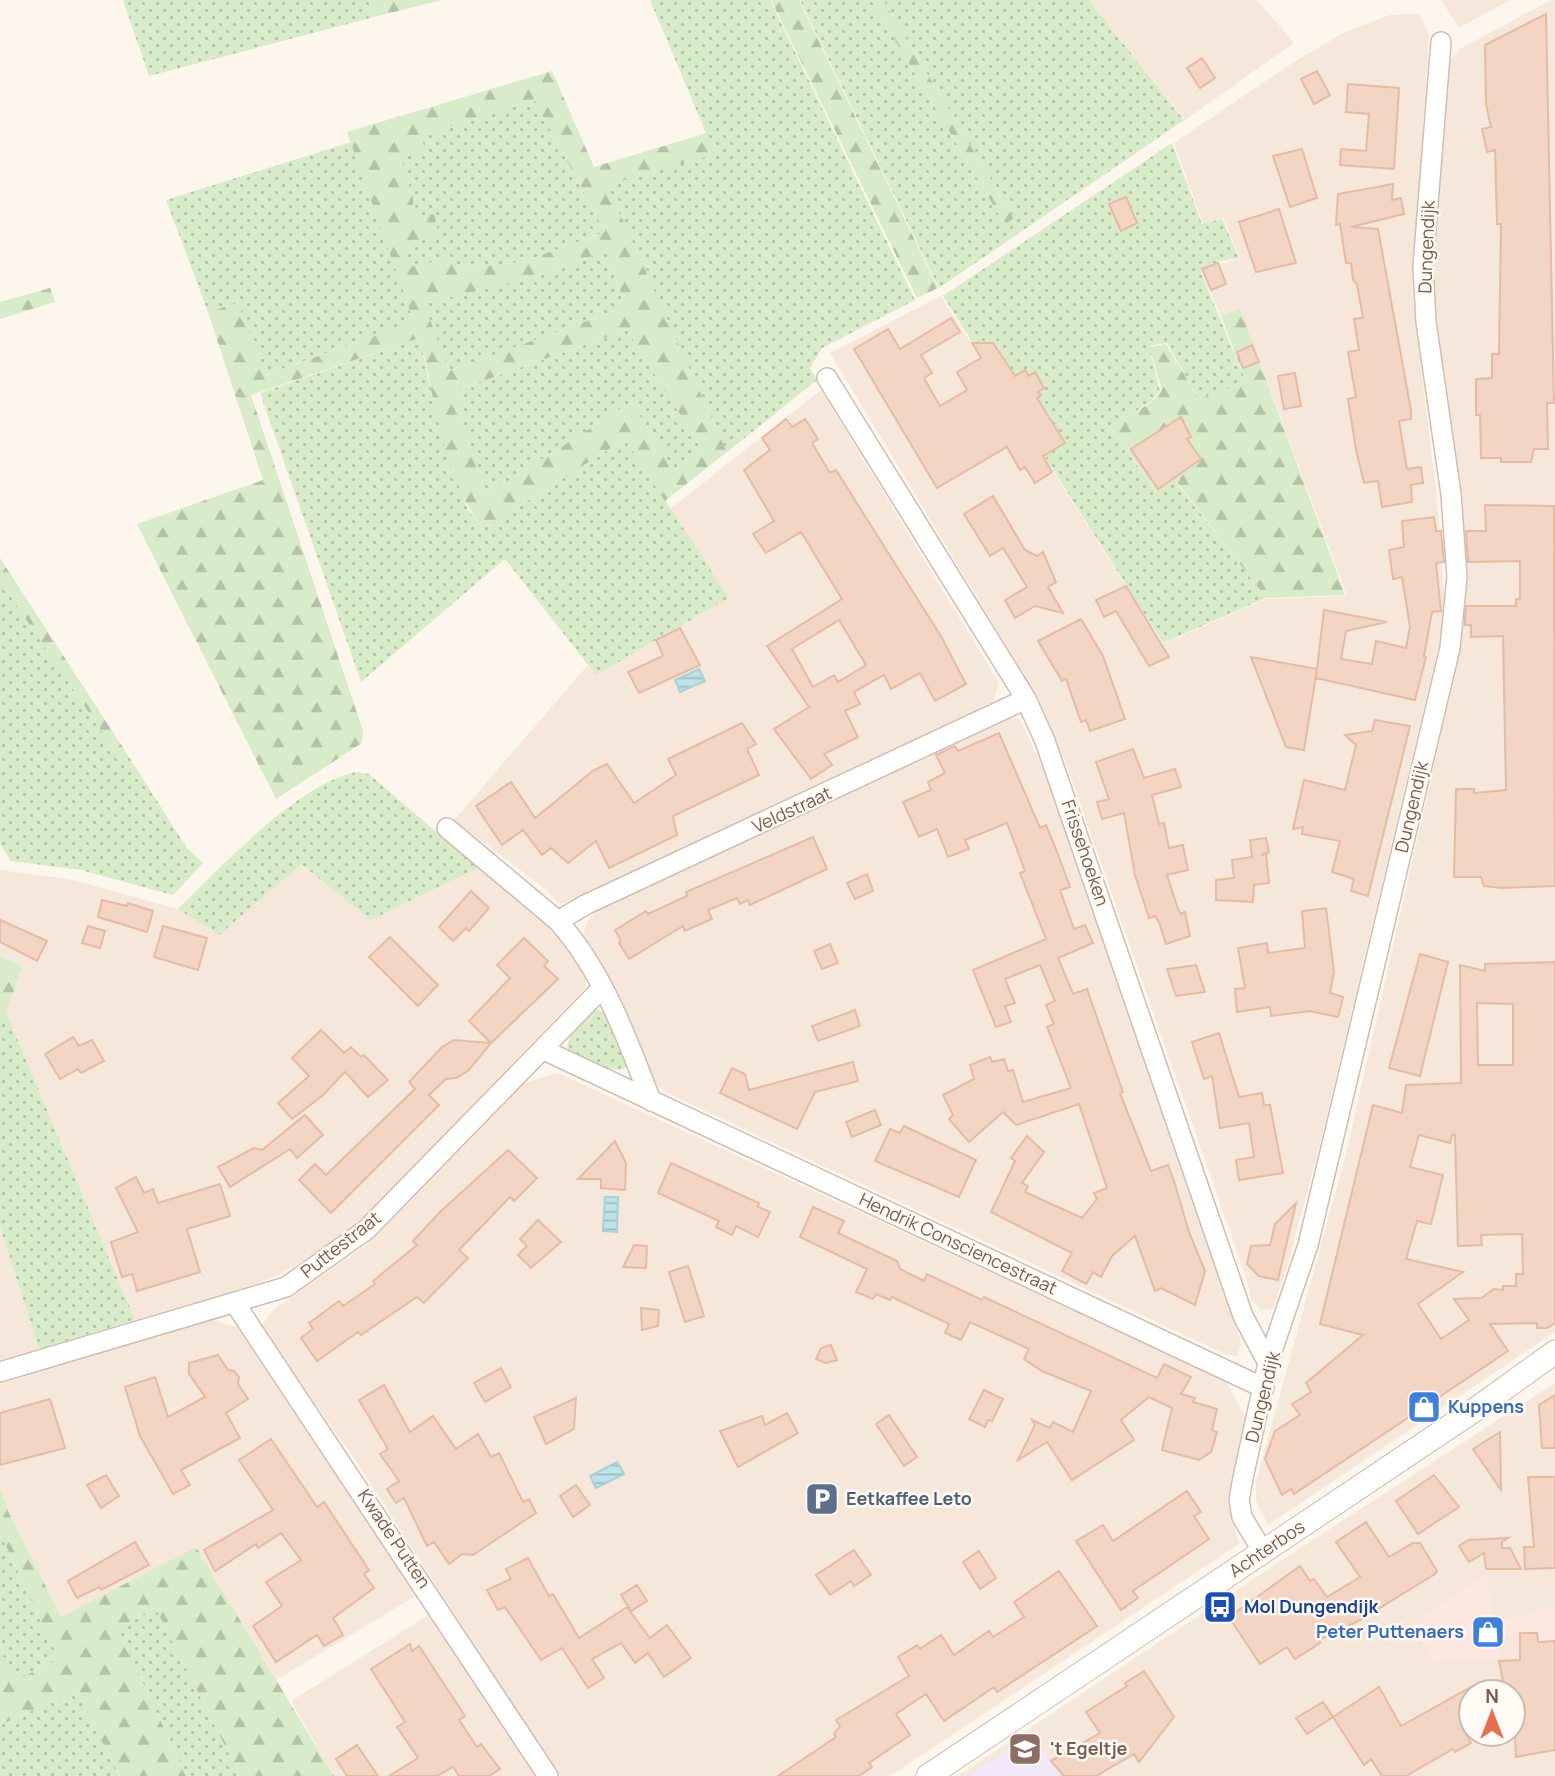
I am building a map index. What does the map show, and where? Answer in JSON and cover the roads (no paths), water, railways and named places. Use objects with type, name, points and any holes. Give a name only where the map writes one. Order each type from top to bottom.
[{"type":"street","name":"Dungendijk","points":[[1263,1552],[1242,1517],[1239,1500],[1268,1363],[1308,1245],[1448,659],[1456,612],[1451,494],[1423,294],[1441,41]]},
{"type":"street","name":"Frissehoeken","points":[[827,379],[1026,699],[1059,776],[1243,1316],[1268,1363]]},
{"type":"street","name":"Veldstraat","points":[[558,921],[585,905],[1026,699]]},
{"type":"street","points":[[447,828],[558,921],[573,937],[603,987],[626,1035],[651,1101]]},
{"type":"street","name":"Puttestraat","points":[[0,1372],[236,1305],[286,1287],[366,1230],[603,987]]},
{"type":"street","name":"Hendrik Consciencestraat","points":[[544,1050],[1264,1388]]},
{"type":"street","name":"Kwade Putten","points":[[236,1305],[548,1776]]},
{"type":"street","name":"Achterbos","points":[[928,1776],[1546,1366],[1555,1352]]},
{"type":"water","points":[[699,669],[705,681],[680,692],[675,680]]},
{"type":"water","points":[[605,1197],[618,1197],[617,1232],[603,1231]]},
{"type":"water","points":[[617,1462],[624,1474],[596,1488],[590,1476]]},
{"type":"place","name":"Kuppens","points":[[1424,1407]]},
{"type":"place","name":"Eetkaffee Leto","points":[[822,1499]]},
{"type":"place","name":"Mol Dungendijk","points":[[1220,1607]]},
{"type":"place","name":"Peter Puttenaers","points":[[1488,1632]]},
{"type":"place","name":"'t Egeltje","points":[[1025,1749]]}]
